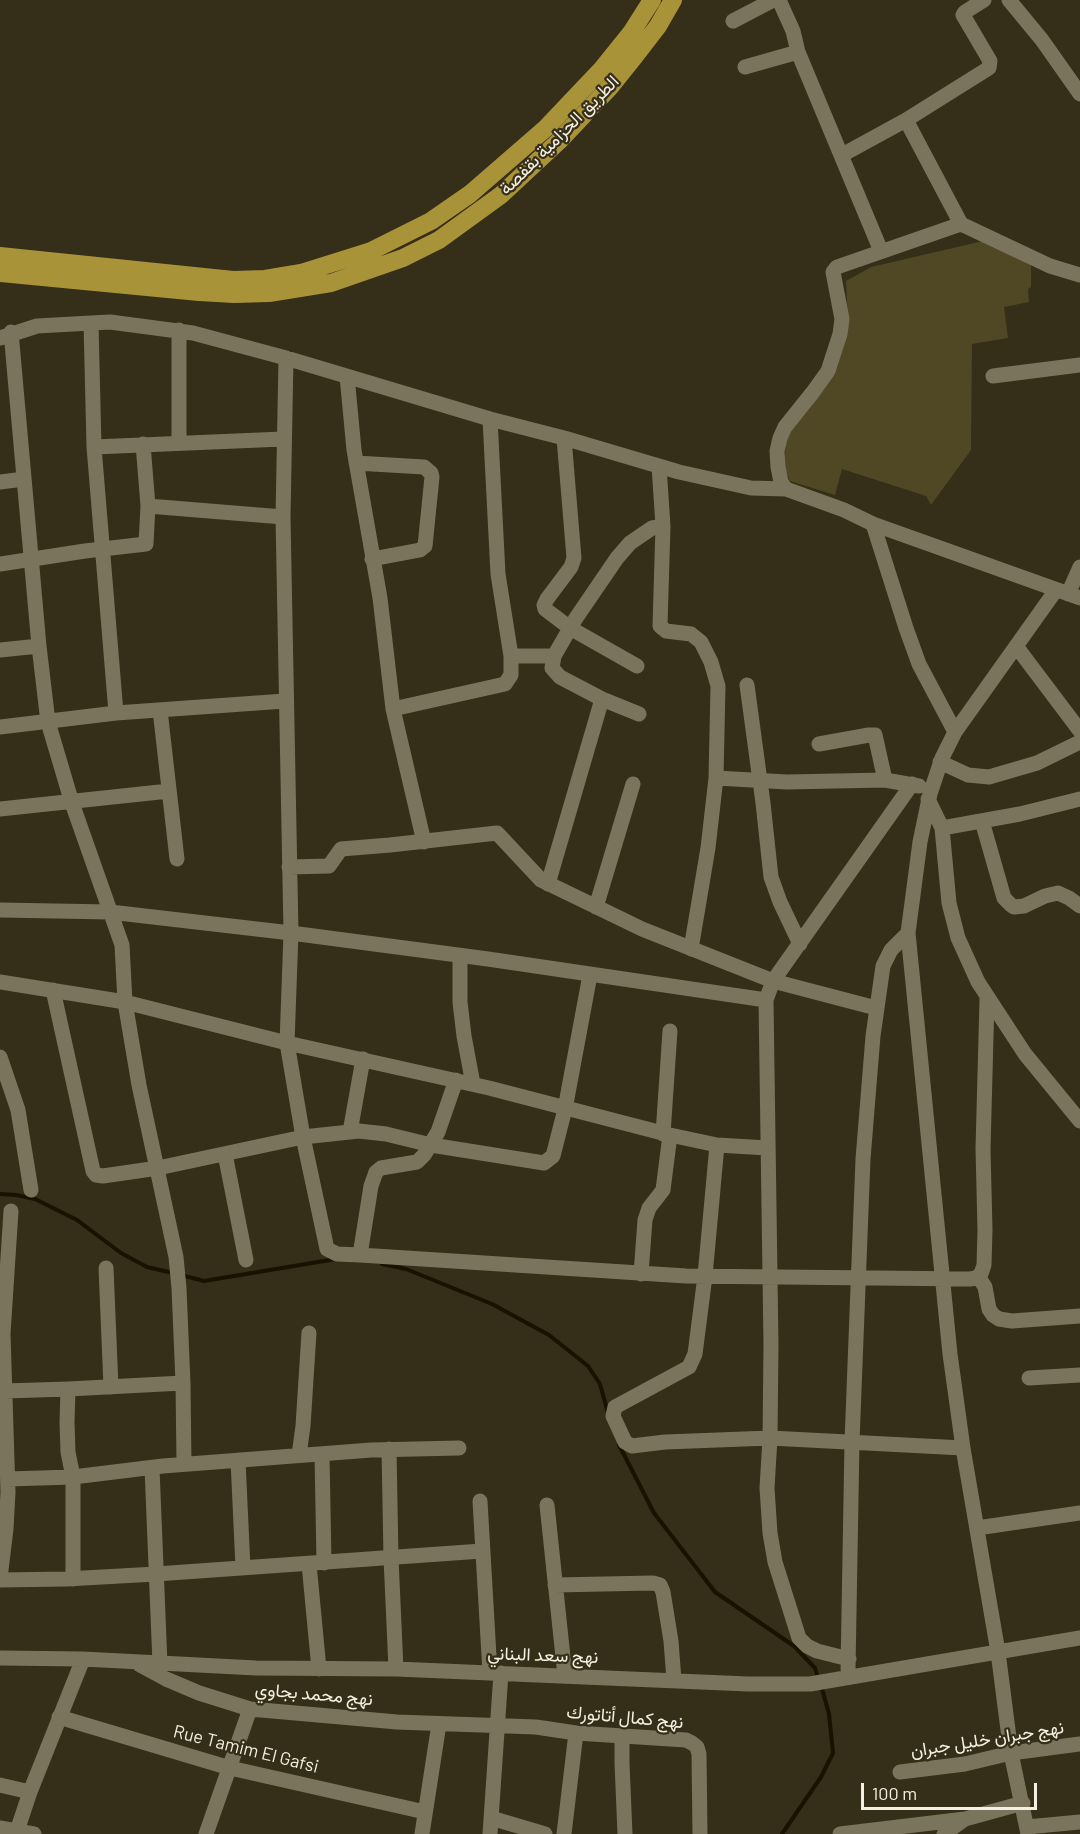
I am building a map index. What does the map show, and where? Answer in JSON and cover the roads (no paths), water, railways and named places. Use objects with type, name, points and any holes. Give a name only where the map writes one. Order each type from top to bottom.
[{"type":"main road","name":"الطريق الحزامية بقفصة","points":[[0,256],[233,280],[266,279],[301,273],[371,251],[431,221],[470,194],[546,128],[609,60],[631,33],[652,0]]},
{"type":"main road","name":"الطريق الحزامية بقفصة","points":[[0,273],[199,292],[269,293],[331,282],[403,258],[439,240],[501,195],[559,141],[623,71],[658,26],[673,0]]},
{"type":"street","points":[[733,21],[773,0]]},
{"type":"street","points":[[779,0],[793,31],[798,52],[881,251]]},
{"type":"street","points":[[842,154],[906,120],[989,68],[990,61],[963,15],[984,0]]},
{"type":"street","points":[[1009,0],[1042,40],[1079,92]]},
{"type":"street","points":[[745,67],[798,52]]},
{"type":"street","points":[[906,120],[961,224],[1050,266],[1080,274]]},
{"type":"street","points":[[786,489],[781,482],[778,467],[777,451],[780,438],[791,418],[828,371],[840,334],[842,320],[834,270],[881,251],[961,224]]},
{"type":"street","points":[[91,322],[94,447],[116,713]]},
{"type":"street","points":[[184,1464],[183,1383],[176,1257],[139,1085],[125,1002],[122,945],[72,802],[48,722],[24,479],[6,335],[37,326],[91,322],[179,330],[286,358],[490,419],[659,466],[751,488],[786,489],[844,510],[873,524],[1068,594]]},
{"type":"street","points":[[179,330],[179,442]]},
{"type":"street","points":[[286,358],[283,517],[291,933],[287,1043],[324,1245],[332,1252],[360,1255],[641,1274],[970,1279],[978,1276],[984,1265],[983,1149],[987,999]]},
{"type":"street","points":[[993,376],[1080,365]]},
{"type":"street","points":[[347,376],[356,463],[380,598],[393,709],[424,842]]},
{"type":"street","points":[[393,709],[505,684],[512,675],[498,574],[490,419]]},
{"type":"street","points":[[564,438],[574,558],[571,567],[544,605],[549,612],[570,628],[637,666]]},
{"type":"street","points":[[94,447],[283,439]]},
{"type":"street","points":[[0,564],[147,543],[148,506],[143,444]]},
{"type":"street","points":[[356,463],[424,467],[431,473],[425,546],[420,550],[372,559]]},
{"type":"street","points":[[659,466],[663,526],[660,626],[666,631],[691,634],[701,642],[711,662],[718,686],[716,778],[708,848],[691,948]]},
{"type":"street","points":[[0,482],[24,479]]},
{"type":"street","points":[[148,506],[283,517]]},
{"type":"street","points":[[873,524],[913,646],[955,732]]},
{"type":"street","points":[[639,714],[602,699],[555,674],[552,668],[554,656],[570,628],[617,558],[630,543],[652,528],[663,526]]},
{"type":"street","points":[[1080,567],[1068,594],[1016,646],[955,732],[940,762],[930,793],[920,842],[908,933],[950,1354],[963,1448],[998,1652],[1011,1753],[1028,1831],[1080,1822]]},
{"type":"street","points":[[0,650],[39,646]]},
{"type":"street","points":[[1016,646],[1080,731]]},
{"type":"street","points":[[511,656],[554,656]]},
{"type":"street","points":[[747,685],[771,877],[800,944]]},
{"type":"street","points":[[548,884],[602,699]]},
{"type":"street","points":[[0,727],[116,713],[285,701]]},
{"type":"street","points":[[160,710],[177,859]]},
{"type":"street","points":[[819,744],[875,735],[885,780]]},
{"type":"street","points":[[940,762],[968,774],[988,777],[1037,763],[1080,742]]},
{"type":"street","points":[[716,778],[812,783],[885,780],[912,784],[930,793],[942,828],[949,903],[958,938],[987,999],[1025,1054],[1080,1121]]},
{"type":"street","points":[[596,907],[633,784]]},
{"type":"street","points":[[849,1659],[817,1651],[807,1646],[799,1638],[775,1562],[770,1533],[767,1488],[770,1438],[770,1277],[766,1000],[773,981],[912,784]]},
{"type":"street","points":[[0,809],[169,791]]},
{"type":"street","points":[[942,828],[1020,814],[1080,798]]},
{"type":"street","points":[[982,821],[1004,898],[1011,905],[1024,906],[1058,893],[1080,906]]},
{"type":"street","points":[[289,867],[329,866],[341,849],[424,842],[497,832],[535,875],[548,884],[642,929],[773,981],[876,1008]]},
{"type":"street","points":[[0,910],[110,912],[291,933],[766,1000]]},
{"type":"street","points":[[841,1679],[849,1659],[852,1442],[863,1159],[876,1008],[886,958],[898,941],[908,933]]},
{"type":"street","points":[[460,956],[461,1013],[473,1084]]},
{"type":"street","points":[[53,990],[93,1171],[103,1176],[158,1168],[303,1137],[350,1132],[386,1134],[431,1145],[544,1163],[553,1156],[565,1109],[590,975]]},
{"type":"street","points":[[0,982],[125,1002],[287,1043],[473,1084],[666,1134],[717,1145],[768,1148]]},
{"type":"street","points":[[641,1274],[647,1212],[663,1190],[670,1031]]},
{"type":"street","points":[[0,1057],[18,1110],[31,1190]]},
{"type":"street","points":[[350,1132],[363,1059]]},
{"type":"street","points":[[360,1255],[371,1186],[376,1173],[381,1168],[417,1162],[438,1132],[456,1080]]},
{"type":"street","points":[[717,1145],[705,1276],[693,1361],[689,1367],[615,1407],[613,1416],[622,1437],[632,1446],[770,1438],[963,1448]]},
{"type":"street","points":[[225,1154],[246,1260]]},
{"type":"street","points":[[11,1211],[3,1256],[2,1334],[5,1391],[3,1416],[6,1529],[0,1579],[73,1579],[482,1551]]},
{"type":"street","points":[[106,1268],[111,1387]]},
{"type":"street","points":[[978,1276],[985,1287],[989,1309],[999,1319],[1012,1321],[1080,1316]]},
{"type":"street","points":[[299,1455],[309,1333]]},
{"type":"street","points":[[1029,1378],[1080,1376]]},
{"type":"street","points":[[5,1391],[183,1383]]},
{"type":"street","points":[[69,1389],[68,1452],[73,1477],[73,1579]]},
{"type":"street","points":[[5,1488],[73,1477],[184,1464],[389,1449],[459,1448]]},
{"type":"street","points":[[389,1449],[396,1669]]},
{"type":"street","points":[[320,1669],[316,1563],[322,1454]]},
{"type":"street","points":[[238,1460],[243,1568]]},
{"type":"street","points":[[152,1468],[160,1664]]},
{"type":"street","points":[[480,1501],[482,1551],[495,1673],[496,1727],[490,1834]]},
{"type":"street","points":[[547,1505],[565,1676]]},
{"type":"street","points":[[977,1528],[1080,1513]]},
{"type":"street","points":[[555,1585],[648,1583],[660,1585],[671,1641],[674,1680]]},
{"type":"street","name":"نهج سعد البناني","points":[[0,1658],[83,1659],[320,1669],[396,1669],[748,1684],[810,1684],[1080,1638]]},
{"type":"street","points":[[16,1833],[83,1659]]},
{"type":"street","name":"نهج محمد بجاوي","points":[[136,1663],[199,1693],[250,1709],[496,1727]]},
{"type":"street","points":[[206,1834],[250,1709]]},
{"type":"street","name":"Rue Tamim El Gafsi","points":[[59,1718],[230,1768],[425,1812]]},
{"type":"street","points":[[422,1834],[438,1724]]},
{"type":"street","name":"نهج كمال أتاتورك","points":[[496,1727],[536,1727],[576,1733],[686,1740],[693,1743],[697,1748],[700,1834]]},
{"type":"street","points":[[564,1834],[576,1733]]},
{"type":"street","points":[[622,1736],[625,1834]]},
{"type":"street","name":"نهج جبران خليل جبران","points":[[900,1772],[965,1764],[1011,1753],[1080,1744]]},
{"type":"street","points":[[0,1785],[30,1792]]},
{"type":"street","points":[[840,1834],[965,1819],[1023,1803]]},
{"type":"street","points":[[491,1818],[545,1834]]},
{"type":"street","points":[[944,1834],[965,1819]]},
{"type":"street","points":[[0,1828],[16,1833],[34,1834]]},
{"type":"waterway","points":[[0,1194],[35,1199],[77,1220],[121,1253],[147,1267],[173,1273]]},
{"type":"waterway","points":[[181,1275],[204,1281],[336,1259]]},
{"type":"waterway","points":[[382,1264],[406,1269],[492,1304],[549,1335],[588,1366],[600,1384],[608,1413]]},
{"type":"waterway","points":[[619,1445],[654,1513],[715,1592],[794,1646],[815,1668],[818,1678]]},
{"type":"waterway","points":[[782,1834],[821,1777],[833,1753],[829,1714],[821,1685]]}]
